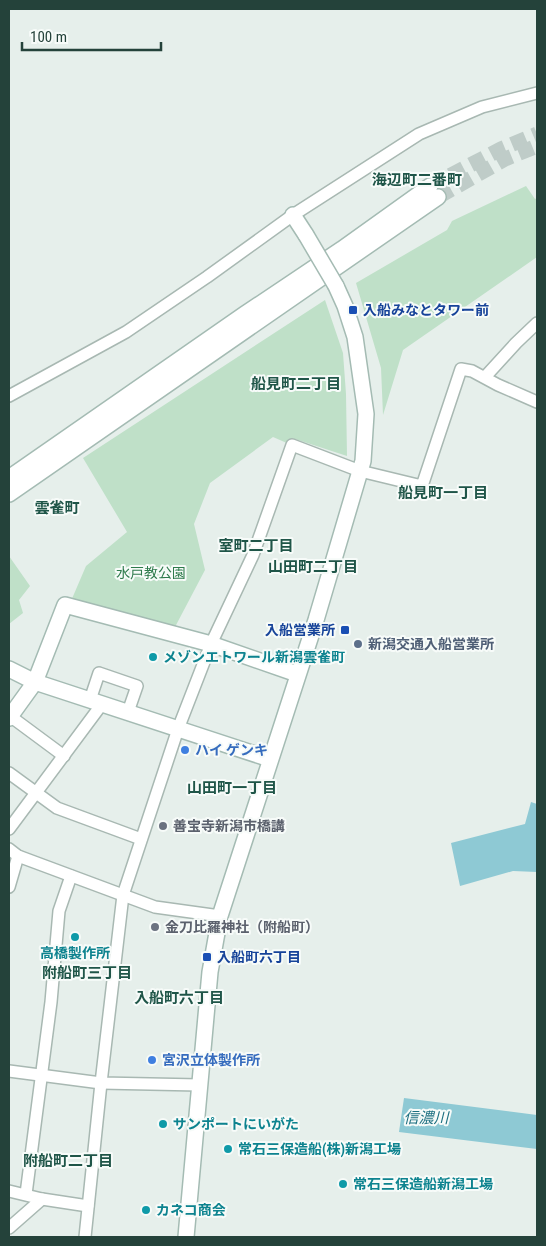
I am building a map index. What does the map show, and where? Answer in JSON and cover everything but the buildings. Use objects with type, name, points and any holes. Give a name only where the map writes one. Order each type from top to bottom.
[{"type":"street","points":[[9,396],[126,332],[293,215],[419,134],[482,107],[537,93]]},
{"type":"street","points":[[9,478],[245,314],[342,249],[434,192],[9,494]]},
{"type":"street","points":[[186,1237],[210,972],[220,916],[316,620],[363,461],[366,414],[355,337],[336,286],[293,215]]},
{"type":"street","points":[[485,378],[516,343],[537,323]]},
{"type":"street","points":[[85,1237],[123,895],[178,729],[211,644],[253,555],[292,444],[360,471],[422,486],[461,370],[472,371],[537,402]]},
{"type":"street","points":[[64,756],[9,717],[36,682],[65,605],[211,644],[297,674]]},
{"type":"street","points":[[9,669],[36,682],[270,759]]},
{"type":"street","points":[[9,829],[64,756],[96,702],[99,673],[137,686],[128,712]]},
{"type":"street","points":[[9,773],[63,810],[141,839]]},
{"type":"street","points":[[9,887],[13,853],[155,907],[220,916]]},
{"type":"street","points":[[26,1194],[51,1002],[59,911],[71,876]]},
{"type":"street","points":[[9,1071],[101,1083],[200,1086]]},
{"type":"street","points":[[9,1191],[88,1206]]},
{"type":"street","points":[[9,1228],[42,1198]]},
{"type":"green space","points":[[526,186],[535,199],[537,198],[537,257],[403,350],[383,415],[381,368],[356,283],[447,230],[452,221]]},
{"type":"green space","name":"水戸教公園","points":[[325,300],[343,353],[347,456],[295,439],[289,444],[273,437],[210,483],[194,524],[205,570],[175,627],[71,601],[86,566],[127,532],[83,458]]},
{"type":"green space","points":[[9,556],[30,586],[19,600],[23,613],[9,624]]},
{"type":"water","points":[[531,802],[537,804],[537,872],[513,871],[460,886],[451,843],[525,824]]},
{"type":"water","name":"信濃川","points":[[404,1098],[537,1115],[537,1149],[399,1132]]},
{"type":"tunnel","points":[[430,186],[501,149],[537,134]]},
{"type":"tunnel","points":[[438,197],[505,159],[537,146]]},
{"type":"place","name":"入船みなとタワー前","points":[[353,310]]},
{"type":"place","name":"入船営業所","points":[[345,630]]},
{"type":"place","name":"新潟交通入船営業所","points":[[358,644]]},
{"type":"place","name":"メゾンエトワール新潟雲雀町","points":[[153,657]]},
{"type":"place","name":"ハイ ゲンキ","points":[[185,750]]},
{"type":"place","name":"善宝寺新潟市橋講","points":[[163,826]]},
{"type":"place","name":"金刀比羅神社（附船町）","points":[[155,927]]},
{"type":"place","name":"高橋製作所","points":[[75,937]]},
{"type":"place","name":"入船町六丁目","points":[[207,957]]},
{"type":"place","name":"宮沢立体製作所","points":[[152,1060]]},
{"type":"place","name":"サンポートにいがた","points":[[163,1124]]},
{"type":"place","name":"常石三保造船(株)新潟工場","points":[[228,1149]]},
{"type":"place","name":"常石三保造船新潟工場","points":[[343,1184]]},
{"type":"place","name":"カネコ商会","points":[[146,1210]]},
{"type":"district","name":"海辺町二番町","points":[[417,180]]},
{"type":"district","name":"船見町二丁目","points":[[296,384]]},
{"type":"district","name":"船見町一丁目","points":[[443,493]]},
{"type":"district","name":"雲雀町","points":[[57,508]]},
{"type":"district","name":"室町二丁目","points":[[256,546]]},
{"type":"district","name":"山田町二丁目","points":[[313,567]]},
{"type":"district","name":"山田町一丁目","points":[[232,788]]},
{"type":"district","name":"附船町三丁目","points":[[87,973]]},
{"type":"district","name":"入船町六丁目","points":[[179,998]]},
{"type":"district","name":"附船町二丁目","points":[[68,1161]]}]
